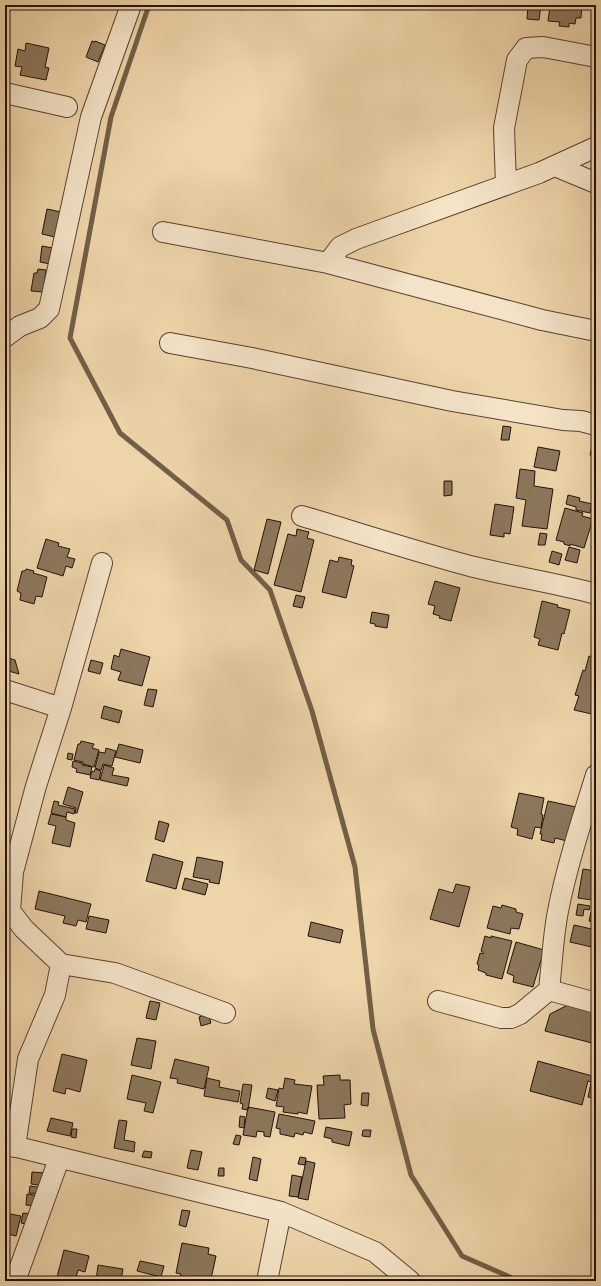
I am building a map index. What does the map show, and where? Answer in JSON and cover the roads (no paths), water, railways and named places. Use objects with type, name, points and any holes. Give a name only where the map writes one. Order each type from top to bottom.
[{"type":"street","points":[[5,337],[20,326],[40,318],[49,309],[91,116],[131,5]]},
{"type":"street","points":[[506,185],[504,128],[517,60],[526,48],[532,47],[543,47],[596,57]]},
{"type":"street","points":[[5,93],[67,107]]},
{"type":"street","points":[[328,263],[340,247],[356,239],[506,185],[555,166],[596,147]]},
{"type":"street","points":[[555,166],[596,183]]},
{"type":"street","points":[[163,232],[328,263],[542,320],[596,331]]},
{"type":"street","points":[[170,343],[260,360],[452,401],[596,425]]},
{"type":"street","points":[[302,516],[474,566],[526,579],[564,585],[596,594]]},
{"type":"street","points":[[102,563],[61,708],[36,786],[13,872],[10,911],[24,929],[61,964],[115,973],[224,1013]]},
{"type":"street","points":[[5,690],[61,708]]},
{"type":"street","points":[[438,1000],[501,1018],[511,1018],[520,1014],[550,990],[558,911],[575,843],[596,775]]},
{"type":"street","points":[[61,964],[55,995],[28,1059],[10,1146],[281,1212],[374,1252],[410,1281]]},
{"type":"street","points":[[550,990],[596,1003]]},
{"type":"street","points":[[15,1281],[59,1159]]},
{"type":"street","points":[[267,1281],[281,1212]]},
{"type":"waterway","points":[[149,5],[111,117],[70,338],[120,433],[227,520],[241,560],[270,590],[312,711],[355,867],[373,1029],[411,1175],[462,1256],[519,1281]]}]
